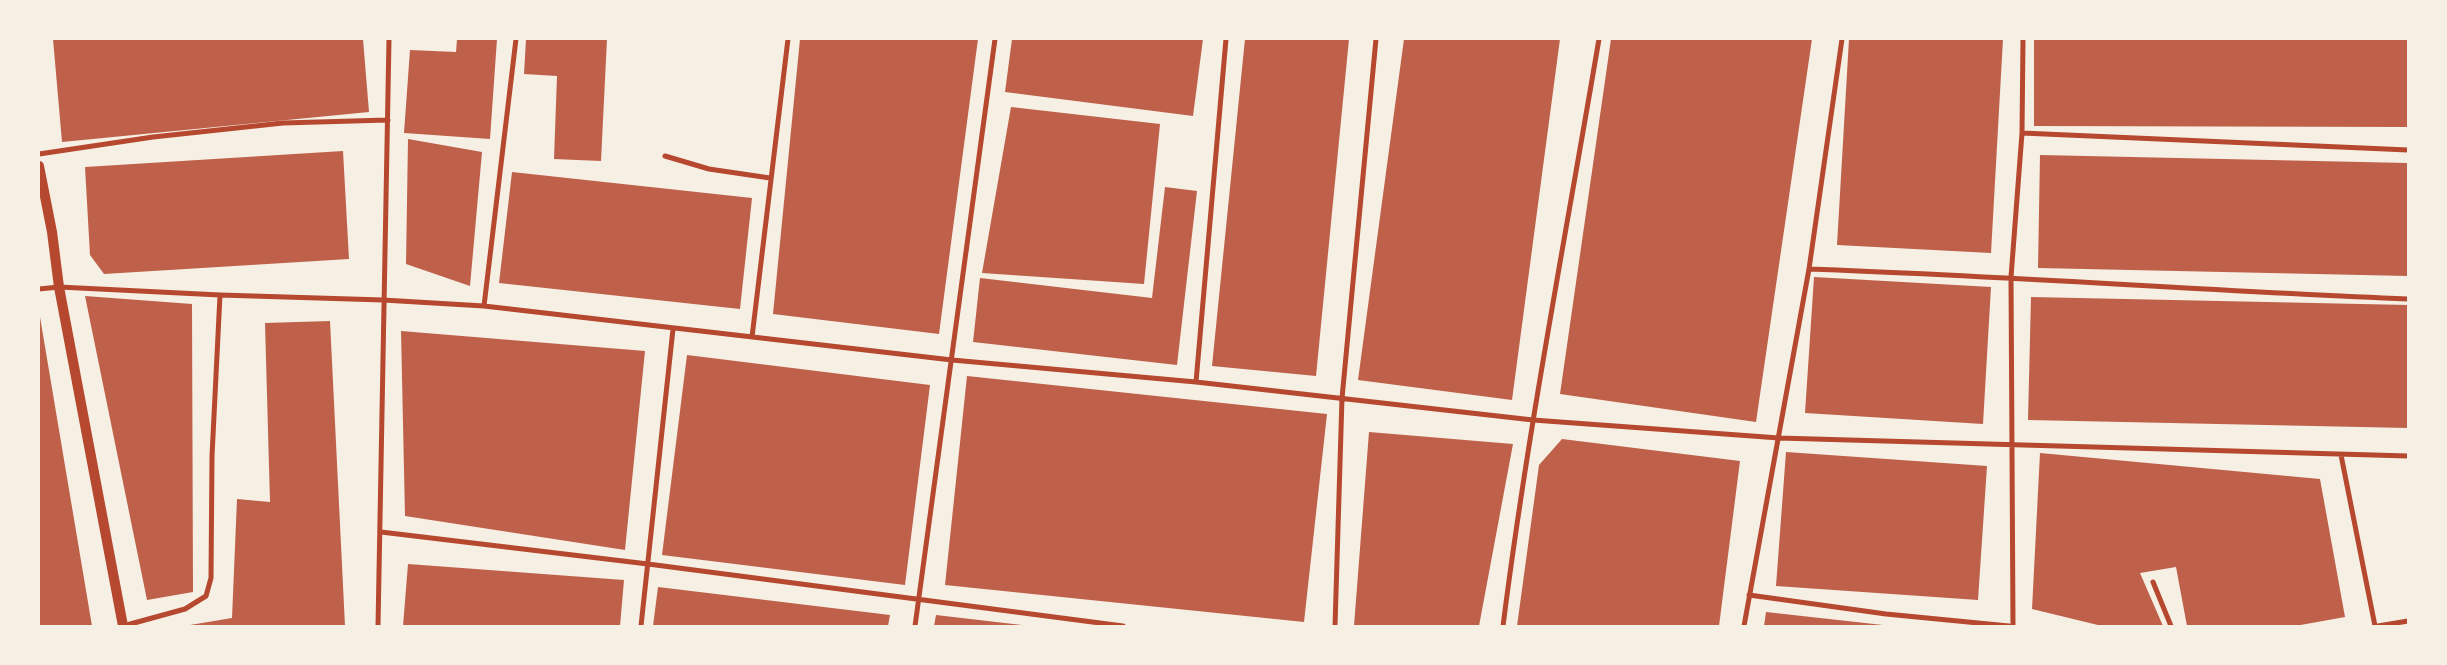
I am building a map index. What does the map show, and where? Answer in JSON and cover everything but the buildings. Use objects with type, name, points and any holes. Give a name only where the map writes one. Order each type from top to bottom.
[{"type":"main road","points":[[39,166],[52,232],[58,287],[123,626]]},
{"type":"street","points":[[378,626],[389,39]]},
{"type":"street","points":[[484,306],[516,39]]},
{"type":"street","points":[[752,337],[788,39]]},
{"type":"street","points":[[915,626],[995,39]]},
{"type":"street","points":[[1196,382],[1226,39]]},
{"type":"street","points":[[1335,626],[1342,398],[1376,39]]},
{"type":"street","points":[[1503,626],[1513,542],[1599,39]]},
{"type":"street","points":[[1744,626],[1809,269],[1842,39]]},
{"type":"street","points":[[1749,595],[1886,614],[2011,626],[2011,277],[2022,133],[2023,39]]},
{"type":"street","points":[[39,154],[153,137],[283,123],[388,120]]},
{"type":"street","points":[[2022,133],[2408,150]]},
{"type":"street","points":[[665,156],[708,168],[770,178]]},
{"type":"street","points":[[1809,269],[2011,277],[2242,292],[2408,299]]},
{"type":"street","points":[[39,289],[58,287],[484,306],[952,360],[1196,382],[1533,420],[1779,438],[2408,456]]},
{"type":"street","points":[[123,626],[185,609],[206,596],[211,578],[212,456],[220,295]]},
{"type":"street","points":[[640,626],[673,329]]},
{"type":"street","points":[[2341,455],[2377,626],[2408,621]]},
{"type":"street","points":[[381,532],[648,564],[918,601],[1123,626]]},
{"type":"street","points":[[2153,582],[2171,626]]}]
